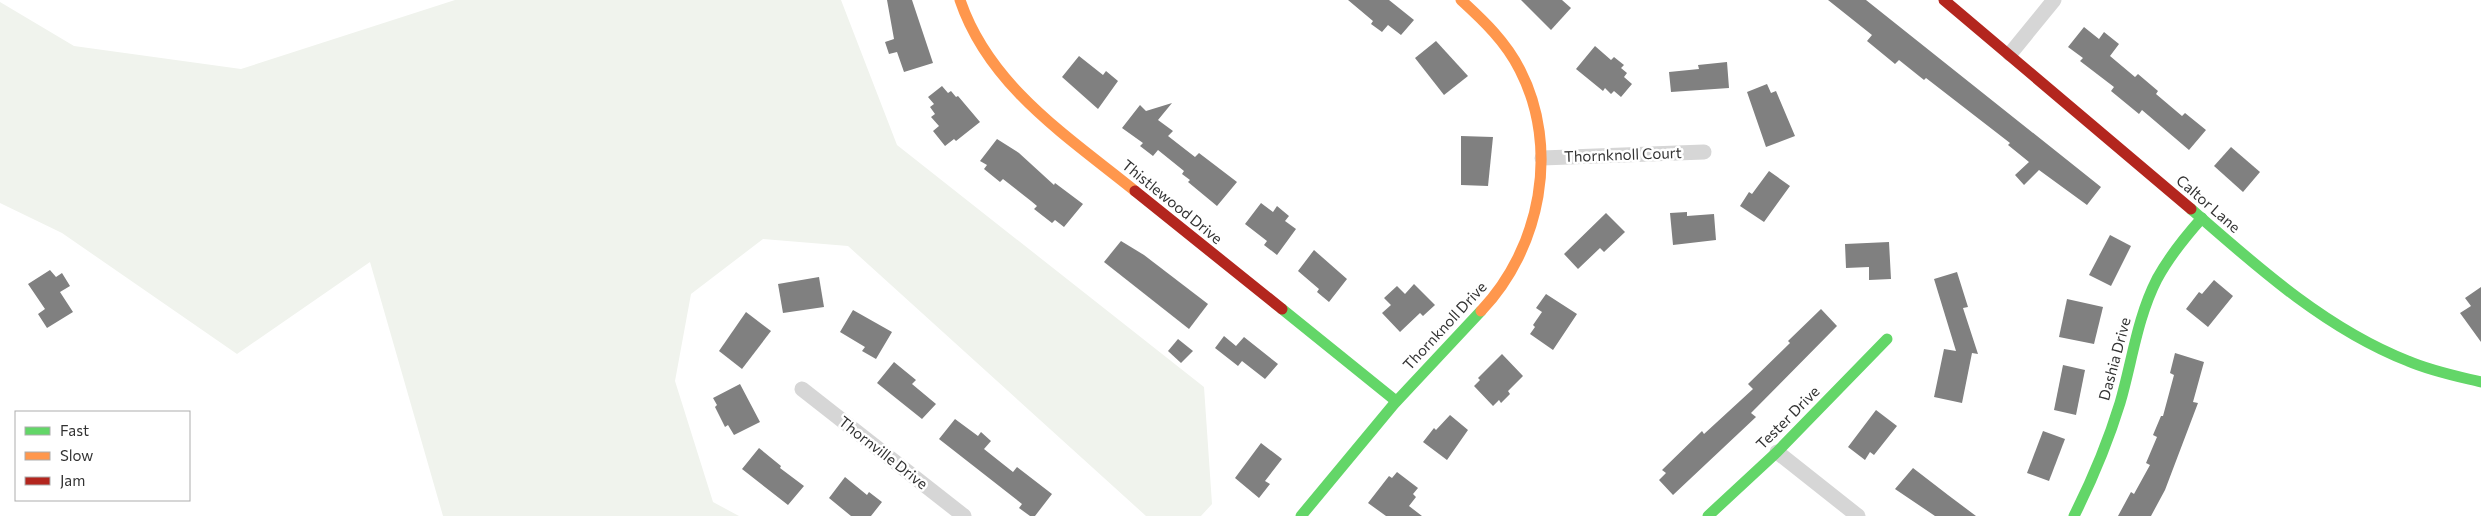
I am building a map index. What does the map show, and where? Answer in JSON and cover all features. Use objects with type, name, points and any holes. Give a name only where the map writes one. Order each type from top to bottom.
[{"type":"street","name":"Thistlewood Drive","points":[[960,0],[976,42],[994,68],[1027,104],[1396,401]]},
{"type":"street","name":"Thornknoll Drive","points":[[1301,516],[1396,401],[1443,348],[1488,304],[1512,270],[1521,253],[1534,212],[1542,158],[1538,124],[1515,60],[1501,39],[1461,0]]},
{"type":"street","name":"Caltor Lane","points":[[1944,0],[2010,54],[2237,249],[2320,311],[2364,339],[2399,357],[2443,373],[2481,382]]},
{"type":"street","points":[[2010,54],[2054,0]]},
{"type":"street","name":"Thornknoll Court","points":[[1542,158],[1704,152]]},
{"type":"street","name":"Dashia Drive","points":[[2074,516],[2094,476],[2120,404],[2141,318],[2152,288],[2183,240],[2202,218]]},
{"type":"street","name":"Tester Drive","points":[[1708,516],[1776,452],[1887,339]]},
{"type":"street","name":"Thornville Drive","points":[[802,390],[964,516]]},
{"type":"street","points":[[1776,452],[1858,516]]},
{"type":"shaded area","points":[[455,0],[841,0],[897,145],[1204,387],[1212,504],[1201,516],[1146,516],[848,246],[763,239],[691,294],[675,381],[713,502],[739,516],[443,516],[370,262],[237,354],[62,233],[0,203],[0,2],[74,46],[241,69]]},
{"type":"building","points":[[887,0],[912,0],[933,63],[904,72],[897,52],[889,54],[885,42],[894,39]]},
{"type":"building","points":[[1348,0],[1389,0],[1414,20],[1401,35],[1388,25],[1382,32],[1371,24],[1373,21]]},
{"type":"building","points":[[1521,0],[1562,0],[1571,8],[1551,30]]},
{"type":"building","points":[[1828,0],[1866,0],[2101,187],[2087,205],[2039,170],[2024,185],[2015,175],[2029,162],[2008,145],[2010,143],[1926,78],[1924,80],[1899,60],[1895,64],[1867,41],[1872,35]]},
{"type":"building","points":[[2084,27],[2099,39],[2104,32],[2119,44],[2110,56],[2135,77],[2138,74],[2158,91],[2156,94],[2182,116],[2185,113],[2206,130],[2189,150],[2142,110],[2139,114],[2111,91],[2114,87],[2080,61],[2083,58],[2068,47]]},
{"type":"building","points":[[1436,41],[1468,76],[1444,95],[1415,58]]},
{"type":"building","points":[[1595,46],[1611,60],[1614,57],[1624,65],[1621,68],[1627,73],[1624,77],[1632,84],[1621,97],[1614,91],[1611,94],[1605,88],[1603,91],[1576,69]]},
{"type":"building","points":[[1079,56],[1103,75],[1106,71],[1118,81],[1098,109],[1062,77]]},
{"type":"building","points":[[1727,62],[1729,88],[1671,92],[1669,72],[1699,69],[1698,65]]},
{"type":"building","points":[[1767,84],[1771,93],[1776,91],[1795,136],[1766,147],[1747,92]]},
{"type":"building","points":[[942,86],[948,93],[951,91],[956,97],[958,96],[980,122],[956,141],[954,139],[945,146],[933,131],[939,126],[931,117],[935,114],[930,107],[934,104],[928,97]]},
{"type":"building","points":[[1172,103],[1158,120],[1173,131],[1168,136],[1195,157],[1199,153],[1237,182],[1217,206],[1188,182],[1190,180],[1182,174],[1184,171],[1158,150],[1153,156],[1140,146],[1143,143],[1122,128],[1140,105],[1146,111]]},
{"type":"building","points":[[1461,136],[1493,137],[1488,186],[1461,185]]},
{"type":"building","points":[[997,139],[1019,153],[1054,185],[1055,183],[1083,204],[1064,227],[1055,220],[1052,223],[1034,209],[1037,206],[1031,201],[1003,179],[1000,182],[984,169],[987,165],[980,161]]},
{"type":"building","points":[[2231,147],[2260,172],[2243,192],[2214,166]]},
{"type":"building","points":[[1769,171],[1790,186],[1764,222],[1740,206],[1749,192],[1752,194]]},
{"type":"building","points":[[1261,203],[1273,212],[1277,206],[1289,216],[1285,221],[1296,229],[1277,255],[1264,245],[1267,241],[1245,224]]},
{"type":"building","points":[[1687,212],[1687,216],[1714,214],[1716,240],[1673,245],[1670,213]]},
{"type":"building","points":[[1606,213],[1625,232],[1604,252],[1600,248],[1578,269],[1564,254]]},
{"type":"building","points":[[2110,235],[2131,246],[2111,286],[2089,275]]},
{"type":"building","points":[[1121,241],[1144,255],[1208,304],[1189,329],[1104,262]]},
{"type":"building","points":[[1889,242],[1891,279],[1869,280],[1869,267],[1846,268],[1845,244]]},
{"type":"building","points":[[1314,250],[1347,279],[1329,302],[1317,292],[1319,289],[1298,271]]},
{"type":"building","points":[[50,270],[56,277],[62,273],[70,286],[60,292],[73,312],[47,328],[38,314],[45,309],[28,284]]},
{"type":"building","points":[[1957,272],[1968,307],[1963,308],[1978,354],[1972,353],[1962,403],[1934,397],[1944,349],[1956,351],[1934,279]]},
{"type":"building","points":[[819,277],[824,307],[783,313],[778,284]]},
{"type":"building","points":[[2214,280],[2233,296],[2208,327],[2186,309],[2199,292],[2202,294]]},
{"type":"building","points":[[1414,284],[1435,305],[1423,316],[1420,313],[1400,332],[1382,313],[1391,305],[1384,298],[1397,286],[1405,294]]},
{"type":"building","points":[[2481,287],[2481,342],[2460,313],[2471,306],[2465,298]]},
{"type":"building","points":[[1546,294],[1577,314],[1553,350],[1530,334],[1535,327],[1533,325],[1542,312],[1536,308]]},
{"type":"building","points":[[2067,299],[2103,307],[2094,344],[2059,337]]},
{"type":"building","points":[[1821,309],[1837,326],[1751,413],[1756,417],[1673,495],[1659,480],[1666,473],[1662,470],[1702,431],[1704,434],[1753,389],[1748,384],[1790,343],[1788,341]]},
{"type":"building","points":[[853,310],[892,332],[876,359],[862,351],[865,347],[840,332]]},
{"type":"building","points":[[746,312],[771,331],[742,369],[719,351]]},
{"type":"building","points":[[1224,336],[1236,346],[1244,337],[1278,364],[1265,379],[1242,361],[1238,366],[1215,348]]},
{"type":"building","points":[[1178,339],[1193,351],[1181,363],[1168,351]]},
{"type":"building","points":[[2175,353],[2204,362],[2193,402],[2198,403],[2165,490],[2151,516],[2118,516],[2131,492],[2134,494],[2150,465],[2146,463],[2157,437],[2153,435],[2161,416],[2163,416],[2174,375],[2170,373]]},
{"type":"building","points":[[1502,354],[1523,376],[1508,391],[1510,394],[1501,403],[1499,400],[1493,406],[1474,386],[1480,380],[1478,378]]},
{"type":"building","points":[[894,362],[916,380],[912,384],[936,404],[922,419],[877,383]]},
{"type":"building","points":[[2063,365],[2085,370],[2076,415],[2054,410]]},
{"type":"building","points":[[740,384],[760,422],[734,435],[728,425],[725,427],[715,407],[717,405],[713,398]]},
{"type":"building","points":[[1876,410],[1897,426],[1874,455],[1870,452],[1865,460],[1848,447]]},
{"type":"building","points":[[1450,415],[1468,430],[1447,460],[1423,442],[1434,428],[1436,430]]},
{"type":"building","points":[[955,419],[978,436],[981,432],[991,441],[984,449],[1013,472],[1017,467],[1052,494],[1035,516],[1030,516],[1019,508],[1022,504],[939,439]]},
{"type":"building","points":[[2043,431],[2065,439],[2049,481],[2027,473]]},
{"type":"building","points":[[1261,443],[1282,459],[1265,481],[1270,484],[1259,498],[1235,478]]},
{"type":"building","points":[[759,448],[781,466],[780,468],[804,486],[788,505],[742,469]]},
{"type":"building","points":[[1913,468],[1976,516],[1935,516],[1895,489]]},
{"type":"building","points":[[1397,472],[1418,488],[1413,494],[1416,497],[1409,506],[1422,516],[1386,516],[1368,503],[1389,476],[1392,478]]},
{"type":"building","points":[[845,477],[867,495],[869,492],[882,502],[871,516],[851,516],[829,498]]},
{"type":"traffic: fast","points":[[2191,209],[2267,274],[2320,314],[2349,332],[2378,348],[2417,365],[2481,382]]},
{"type":"traffic: fast","points":[[2074,516],[2099,461],[2115,418],[2144,309],[2150,294],[2172,255],[2202,218]]},
{"type":"traffic: fast","points":[[1282,309],[1396,401]]},
{"type":"traffic: fast","points":[[1301,516],[1394,404],[1481,311]]},
{"type":"traffic: fast","points":[[1708,516],[1777,452],[1887,339]]},
{"type":"traffic: slow","points":[[960,0],[973,31],[990,58],[1010,84],[1057,129],[1135,191]]},
{"type":"traffic: slow","points":[[1461,0],[1494,32],[1520,70],[1532,100],[1539,132],[1541,164],[1538,196],[1530,228],[1518,258],[1502,286],[1481,311]]},
{"type":"traffic: jam","points":[[1944,0],[2191,209]]},
{"type":"traffic: jam","points":[[1135,191],[1282,309]]}]
